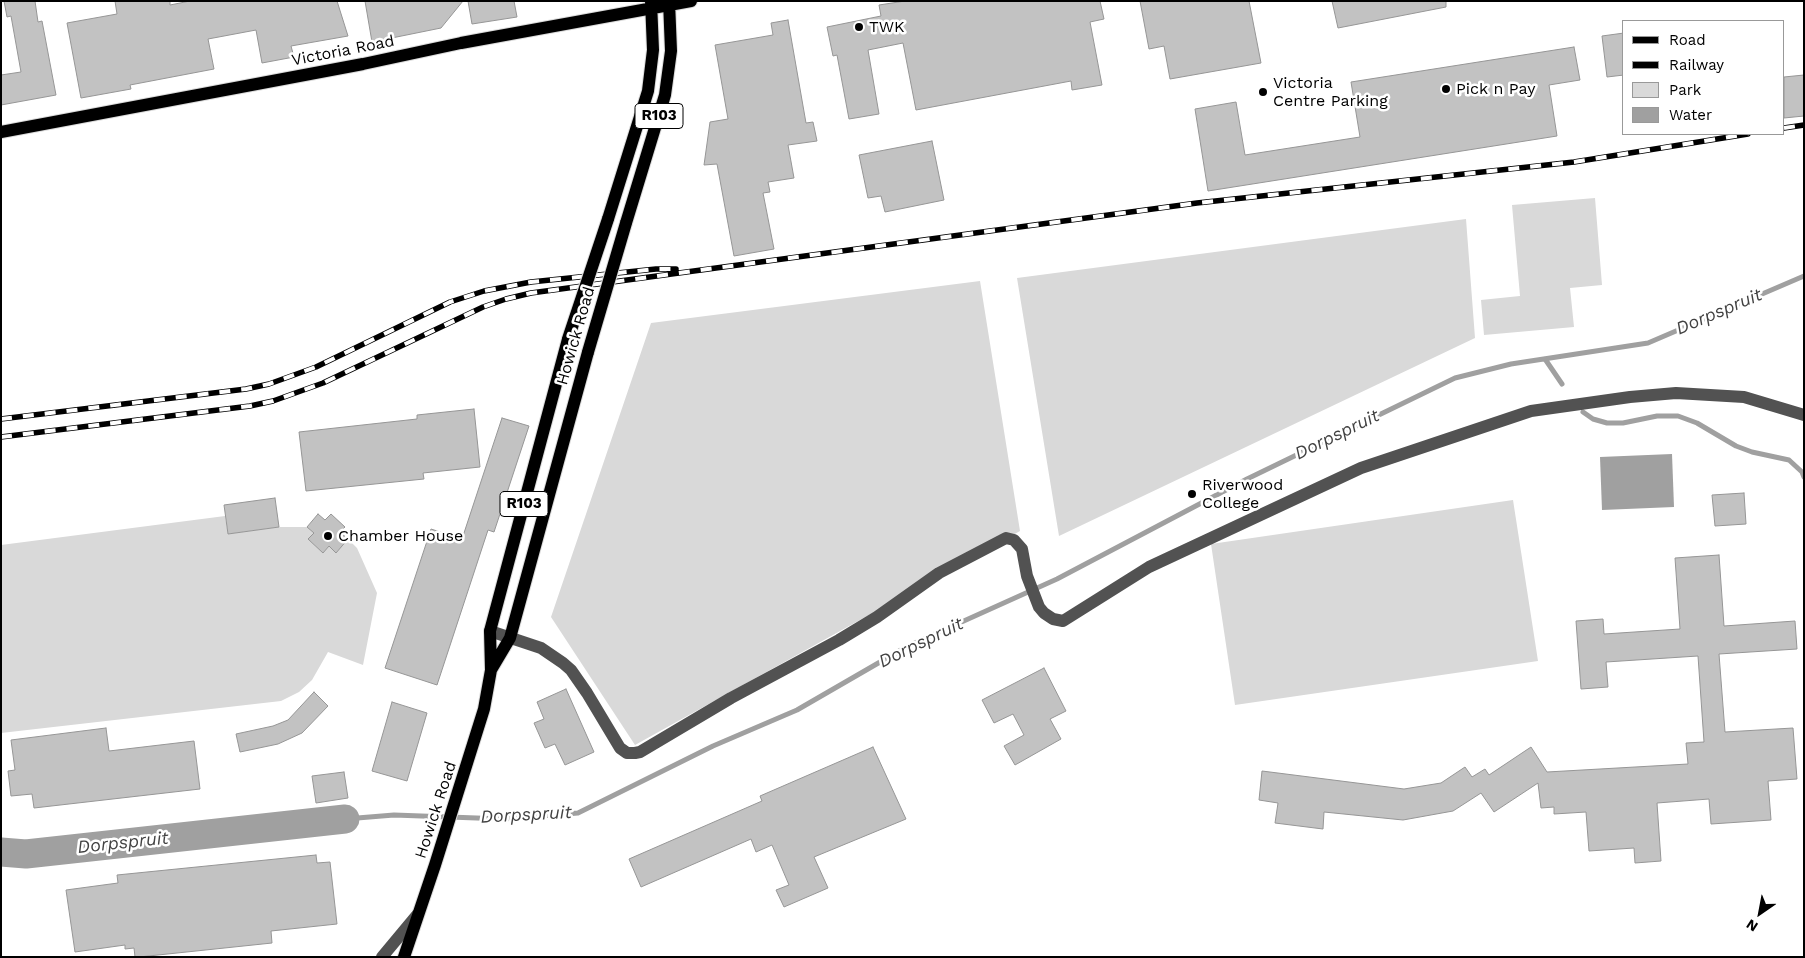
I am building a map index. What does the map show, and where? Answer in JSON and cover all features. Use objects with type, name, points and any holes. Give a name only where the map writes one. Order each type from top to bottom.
[{"type":"main road","name":"Victoria Road","points":[[1,132],[363,64],[652,5],[691,1]]},
{"type":"main road","name":"Howick Road","points":[[491,670],[510,638],[588,352],[665,95],[671,51],[669,3]]},
{"type":"main road","name":"Howick Road","points":[[404,957],[484,709],[491,670],[490,631],[568,339],[648,91],[653,50],[652,5]]},
{"type":"street","points":[[490,631],[541,648],[571,670],[620,748],[629,753],[635,753],[640,752],[731,698],[839,640],[877,617],[939,573],[1006,538],[1012,539],[1022,549],[1027,576],[1039,607],[1053,619],[1063,621],[1149,567],[1361,468],[1531,411],[1630,397],[1676,393],[1744,398],[1804,415]]},
{"type":"street","points":[[382,957],[418,914]]},
{"type":"green space","points":[[1595,198],[1602,285],[1570,288],[1574,327],[1484,335],[1481,300],[1520,296],[1512,205]]},
{"type":"green space","points":[[1466,219],[1475,338],[1059,536],[1017,278]]},
{"type":"green space","points":[[980,281],[1020,531],[635,745],[551,617],[651,323]]},
{"type":"green space","points":[[1513,500],[1538,661],[1235,705],[1211,544]]},
{"type":"green space","points":[[225,516],[228,534],[279,527],[307,527],[314,533],[308,539],[323,553],[329,546],[336,553],[348,539],[357,548],[377,593],[363,665],[328,652],[312,680],[299,692],[281,701],[1,733],[1,545]]},
{"type":"water","points":[[1672,454],[1674,507],[1602,510],[1600,457]]},
{"type":"building","points":[[4,1],[35,1],[38,22],[42,21],[56,95],[1,105],[1,75],[21,72],[11,16],[7,17]]},
{"type":"building","points":[[115,1],[170,1],[170,5],[190,1],[337,1],[348,36],[291,46],[294,57],[262,63],[256,30],[208,39],[214,69],[130,85],[131,89],[81,98],[67,23],[117,14]]},
{"type":"building","points":[[365,1],[463,1],[441,28],[372,42]]},
{"type":"building","points":[[468,1],[514,1],[517,17],[472,24]]},
{"type":"building","points":[[905,1],[1100,1],[1104,19],[1090,22],[1102,85],[1072,90],[1071,81],[916,110],[903,43],[868,50],[879,114],[849,119],[837,55],[833,56],[827,27],[881,16],[879,5]]},
{"type":"building","points":[[1140,1],[1249,1],[1261,63],[1170,79],[1164,46],[1149,49]]},
{"type":"building","points":[[1332,1],[1446,1],[1446,7],[1338,28]]},
{"type":"building","points":[[788,20],[806,123],[813,122],[817,141],[788,145],[794,178],[768,182],[770,192],[763,193],[774,249],[734,256],[717,164],[704,165],[710,122],[728,119],[715,45],[773,35],[771,23]]},
{"type":"building","points":[[1622,33],[1622,75],[1607,77],[1602,36]]},
{"type":"building","points":[[1574,47],[1580,80],[1549,85],[1557,136],[1208,191],[1195,109],[1236,102],[1245,155],[1360,137],[1351,82]]},
{"type":"building","points":[[1804,75],[1804,116],[1785,118],[1785,77]]},
{"type":"building","points":[[932,141],[944,200],[885,212],[881,196],[868,198],[859,155]]},
{"type":"building","points":[[474,409],[480,467],[423,473],[424,479],[306,491],[299,432],[417,419],[417,415]]},
{"type":"building","points":[[502,418],[529,426],[494,532],[488,530],[437,685],[385,668],[431,529],[462,539]]},
{"type":"building","points":[[1744,493],[1746,524],[1715,526],[1712,495]]},
{"type":"building","points":[[275,498],[279,527],[228,534],[224,505]]},
{"type":"building","name":"Chamber House","points":[[318,514],[325,520],[331,514],[345,527],[340,532],[348,539],[336,553],[329,546],[323,553],[308,539],[314,533],[307,527]]},
{"type":"building","points":[[1719,555],[1724,626],[1795,621],[1797,649],[1719,654],[1725,732],[1793,728],[1797,779],[1768,781],[1771,820],[1711,824],[1709,799],[1657,803],[1661,861],[1635,863],[1634,848],[1589,851],[1586,812],[1554,814],[1554,807],[1541,808],[1538,783],[1494,812],[1481,793],[1453,811],[1403,820],[1324,812],[1323,829],[1275,823],[1278,803],[1259,800],[1262,771],[1404,789],[1441,783],[1465,767],[1472,777],[1485,769],[1489,775],[1531,747],[1547,772],[1688,764],[1686,743],[1704,742],[1698,656],[1606,662],[1608,687],[1581,689],[1576,621],[1603,619],[1604,634],[1680,629],[1675,558]]},
{"type":"building","points":[[1044,668],[1066,711],[1050,719],[1061,739],[1015,765],[1004,746],[1024,735],[1013,714],[994,723],[982,700]]},
{"type":"building","points":[[566,689],[594,752],[565,765],[555,744],[545,748],[534,723],[544,719],[537,702]]},
{"type":"building","points":[[314,692],[328,706],[302,733],[278,744],[240,752],[236,734],[273,726],[288,720]]},
{"type":"building","points":[[392,702],[427,713],[407,781],[372,771]]},
{"type":"building","points":[[106,728],[109,751],[194,741],[200,789],[34,808],[32,794],[11,796],[8,771],[15,770],[11,740]]},
{"type":"building","points":[[873,747],[906,819],[814,857],[828,888],[784,907],[776,890],[789,885],[772,845],[756,852],[751,839],[641,887],[629,859],[762,801],[760,796]]},
{"type":"building","points":[[344,772],[348,798],[316,803],[312,776]]},
{"type":"building","points":[[316,855],[317,863],[330,862],[337,924],[271,931],[272,943],[139,957],[135,957],[134,948],[125,949],[125,945],[75,952],[66,890],[118,883],[117,875]]},
{"type":"waterway","name":"Dorpspruit","points":[[345,819],[394,815],[504,819],[578,813],[713,746],[797,710],[906,647],[1057,579],[1247,479],[1455,378],[1511,364],[1648,343],[1804,276]]},
{"type":"waterway","points":[[1545,359],[1562,384]]},
{"type":"waterway","points":[[1583,412],[1593,419],[1607,423],[1623,423],[1657,416],[1678,416],[1697,423],[1736,446],[1752,452],[1789,460],[1802,472],[1804,477]]},
{"type":"waterway","name":"Dorpspruit","points":[[1,852],[26,854],[345,819]]},
{"type":"railway","points":[[1785,128],[1804,125]]},
{"type":"railway","points":[[1,437],[250,406],[273,401],[323,383],[483,307],[531,293],[1197,203],[1574,162],[1742,135]]},
{"type":"railway","points":[[1,419],[246,389],[269,384],[316,367],[450,302],[484,291],[531,282],[656,269],[676,269]]},
{"type":"place","name":"TWK","points":[[859,27]]},
{"type":"place","name":"Pick n Pay","points":[[1446,89]]},
{"type":"place","name":"Victoria Centre Parking","points":[[1263,92]]},
{"type":"place","name":"Riverwood College","points":[[1192,494]]},
{"type":"place","name":"Chamber House","points":[[328,536]]}]
